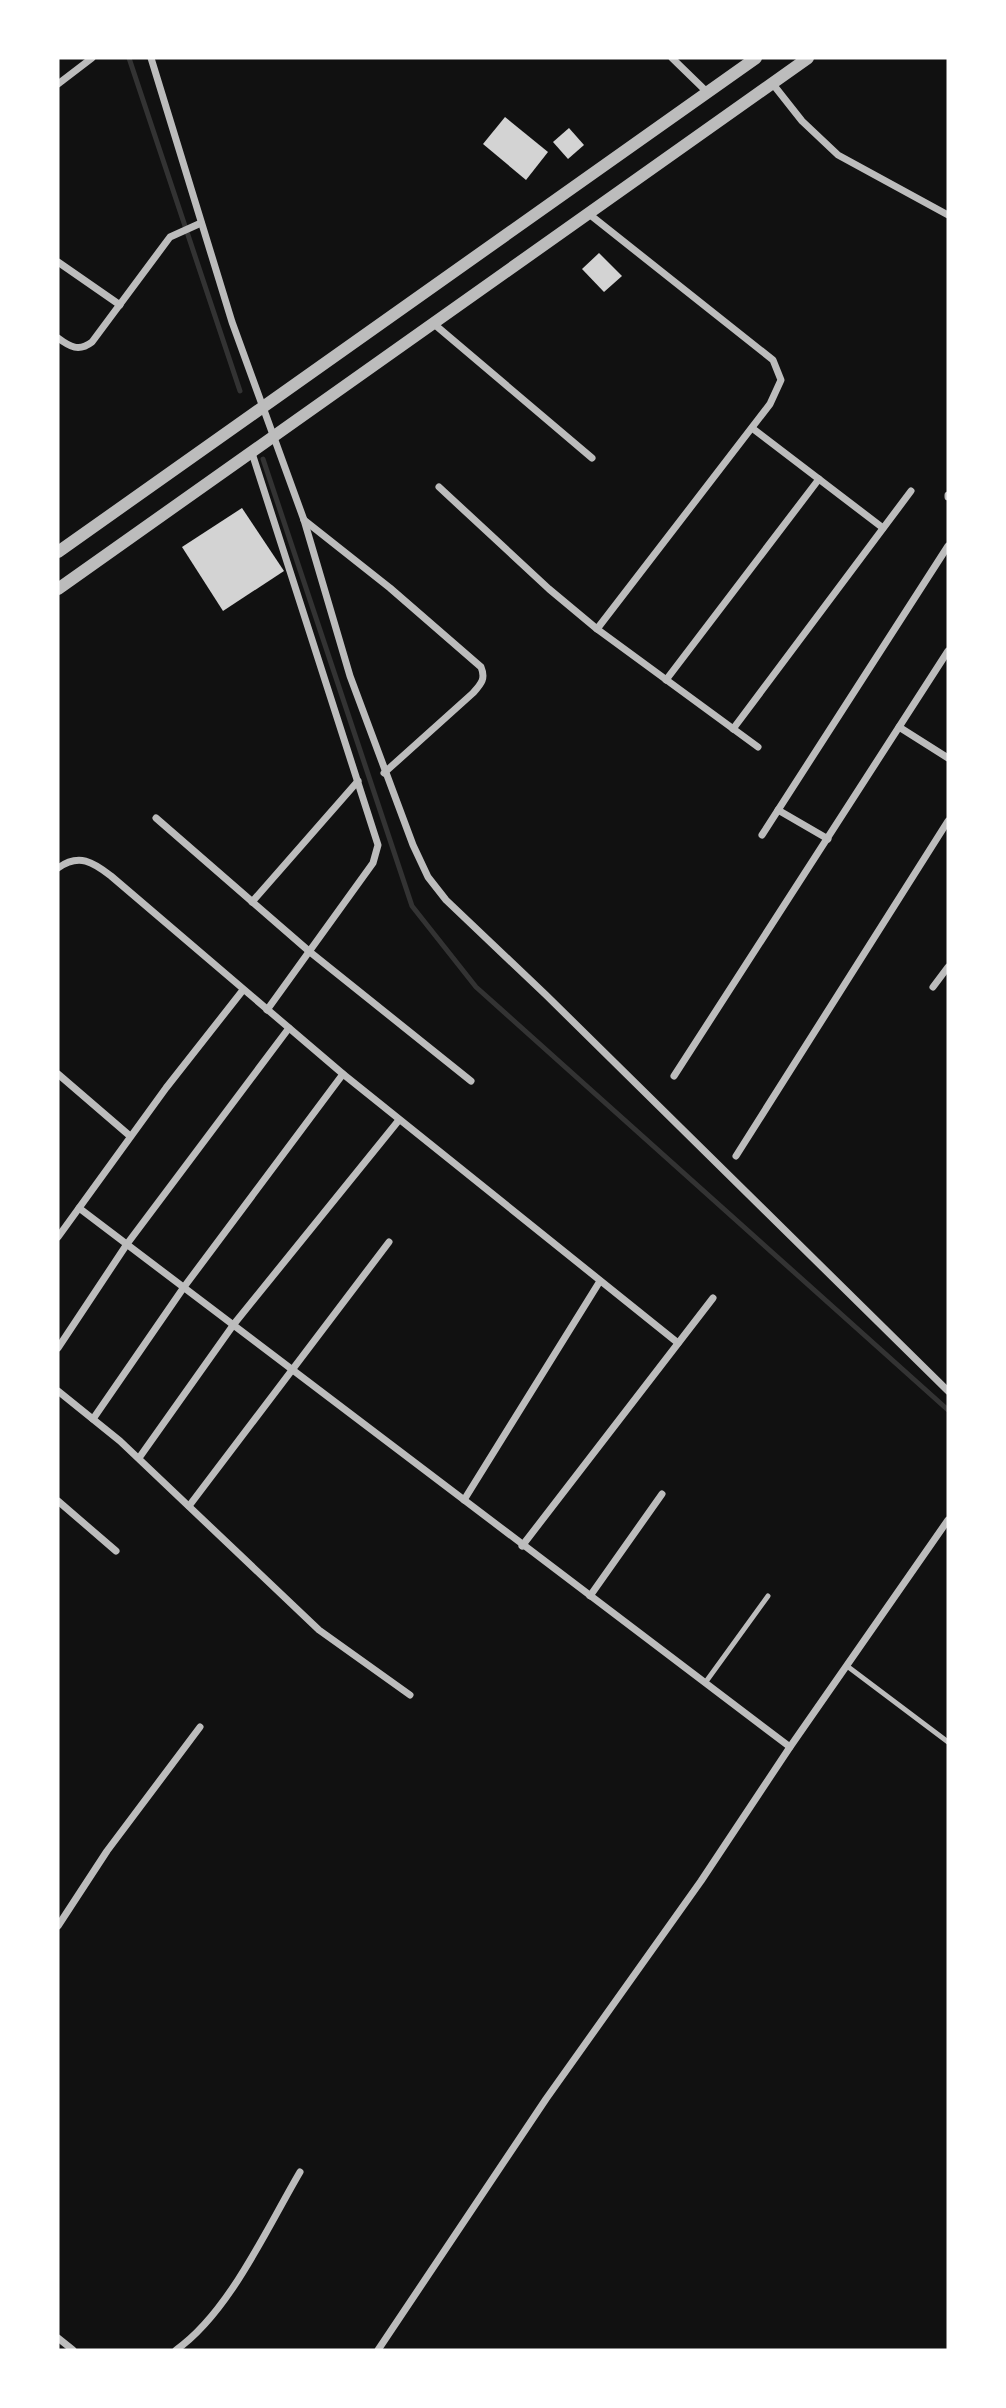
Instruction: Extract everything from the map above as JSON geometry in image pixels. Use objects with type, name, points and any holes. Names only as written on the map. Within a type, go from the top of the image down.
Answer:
[{"type":"street","points":[[58,84],[92,58]]},
{"type":"street","points":[[151,58],[198,224],[303,520],[350,676],[384,773],[428,877],[446,900],[948,1391]]},
{"type":"street","points":[[672,58],[708,93]]},
{"type":"street","points":[[58,552],[264,409],[757,58]]},
{"type":"street","points":[[58,589],[808,58]]},
{"type":"street","points":[[772,83],[802,121],[838,155],[948,215]]},
{"type":"street","points":[[589,214],[773,360],[781,372],[780,388],[752,428],[597,629]]},
{"type":"street","points":[[58,338],[77,348],[84,348],[92,342],[170,237],[198,224]]},
{"type":"street","points":[[58,262],[120,305]]},
{"type":"street","points":[[434,324],[592,458]]},
{"type":"street","points":[[752,428],[883,528]]},
{"type":"street","points":[[252,453],[376,832],[377,855],[267,1010]]},
{"type":"street","points":[[666,680],[819,479]]},
{"type":"street","points":[[439,487],[549,589],[597,629],[758,747]]},
{"type":"street","points":[[733,729],[911,491]]},
{"type":"street","points":[[303,520],[390,588],[481,667],[484,674],[482,682],[473,693],[384,773]]},
{"type":"street","points":[[762,835],[948,546]]},
{"type":"street","points":[[674,1076],[948,651]]},
{"type":"street","points":[[899,727],[948,758]]},
{"type":"street","points":[[252,902],[358,781]]},
{"type":"street","points":[[778,810],[828,839]]},
{"type":"street","points":[[156,818],[310,952],[471,1081]]},
{"type":"street","points":[[736,1156],[948,821]]},
{"type":"street","points":[[58,868],[76,859],[94,863],[343,1074],[678,1343]]},
{"type":"street","points":[[933,987],[948,967]]},
{"type":"street","points":[[58,1237],[130,1136],[243,990]]},
{"type":"street","points":[[58,1348],[127,1244],[289,1028]]},
{"type":"street","points":[[58,1074],[130,1136]]},
{"type":"street","points":[[93,1419],[184,1287],[343,1074]]},
{"type":"street","points":[[139,1458],[234,1324],[399,1120]]},
{"type":"street","points":[[79,1208],[790,1747]]},
{"type":"street","points":[[189,1506],[389,1242]]},
{"type":"street","points":[[464,1500],[600,1280]]},
{"type":"street","points":[[522,1545],[713,1298]]},
{"type":"street","points":[[58,1391],[139,1458],[319,1630],[410,1695]]},
{"type":"street","points":[[590,1596],[662,1494]]},
{"type":"street","points":[[58,1501],[116,1551]]},
{"type":"street","points":[[377,2350],[419,2284],[701,1881],[790,1747],[948,1520]]},
{"type":"street","points":[[58,1926],[107,1851],[200,1727]]},
{"type":"street","points":[[176,2350],[197,2331],[232,2286],[300,2172]]},
{"type":"street","points":[[58,2338],[73,2350]]},
{"type":"lane","points":[[705,1683],[768,1596]]},
{"type":"lane","points":[[847,1666],[948,1742]]},
{"type":"building","points":[[505,117],[548,152],[526,180],[483,144]]},
{"type":"building","points":[[569,128],[584,145],[568,159],[553,142]]},
{"type":"building","points":[[599,253],[622,276],[604,292],[582,269]]},
{"type":"building","points":[[242,508],[284,571],[223,611],[182,547]]},
{"type":"waterway","points":[[129,58],[240,391]]},
{"type":"waterway","points":[[263,459],[412,906],[476,987],[948,1410]]}]
